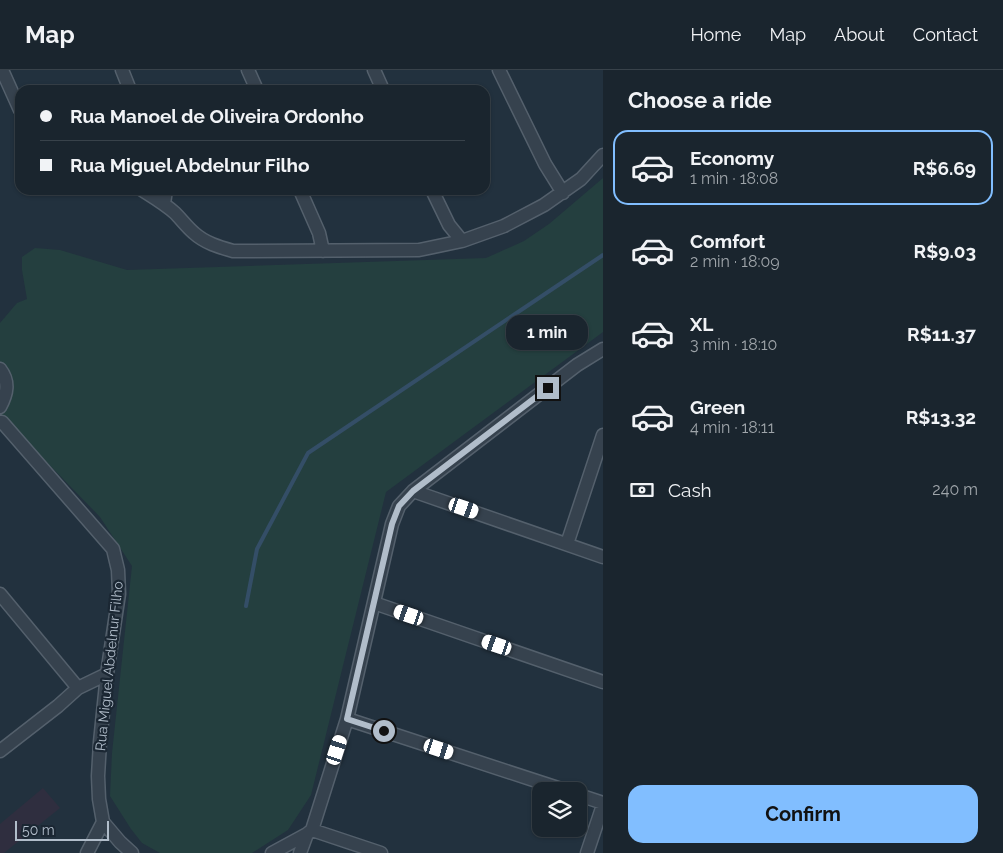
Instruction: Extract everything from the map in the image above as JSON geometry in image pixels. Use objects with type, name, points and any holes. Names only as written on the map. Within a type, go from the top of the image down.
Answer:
[{"type":"street","points":[[2,70],[15,99]]},
{"type":"street","points":[[122,70],[128,85]]},
{"type":"street","points":[[248,70],[255,85]]},
{"type":"street","points":[[374,70],[381,85]]},
{"type":"street","points":[[499,70],[545,164],[563,192]]},
{"type":"street","points":[[150,195],[175,213],[194,233],[204,240],[233,251],[418,250],[462,242],[484,235],[518,220],[563,192],[581,178],[603,155]]},
{"type":"street","points":[[164,204],[165,195]]},
{"type":"street","points":[[302,195],[319,233],[322,251]]},
{"type":"street","points":[[434,195],[449,225],[462,242]]},
{"type":"street","points":[[300,853],[310,832],[347,719],[392,524],[399,506],[413,491],[577,365],[603,349]]},
{"type":"street","points":[[0,369],[4,374],[7,391],[0,407]]},
{"type":"street","name":"Rua Miguel Abdelnur Filho","points":[[0,422],[113,549],[118,570],[119,594],[107,674],[98,776],[98,800],[103,822],[117,847],[132,853]]},
{"type":"street","points":[[567,544],[603,435]]},
{"type":"street","points":[[413,491],[603,557]]},
{"type":"street","points":[[0,594],[78,688]]},
{"type":"street","points":[[374,602],[603,682]]},
{"type":"street","points":[[0,751],[78,688],[107,674]]},
{"type":"street","points":[[347,719],[540,782]]},
{"type":"street","points":[[587,798],[603,804],[587,853]]},
{"type":"street","points":[[87,853],[103,822]]},
{"type":"street","points":[[272,853],[310,832],[381,853]]},
{"type":"shaded area","points":[[43,788],[60,808],[4,853],[0,853],[0,824]]},
{"type":"green space","points":[[603,178],[603,332],[386,492],[311,795],[288,830],[252,853],[160,853],[142,843],[110,796],[112,753],[132,566],[100,517],[0,414],[0,323],[17,303],[27,299],[22,270],[22,257],[35,248],[60,250],[127,270],[486,258],[524,241],[549,224]]},
{"type":"waterway","points":[[246,606],[257,549],[308,453],[603,255]]},
{"type":"route","points":[[384,731],[347,719],[392,524],[399,506],[413,491],[548,388]]}]
